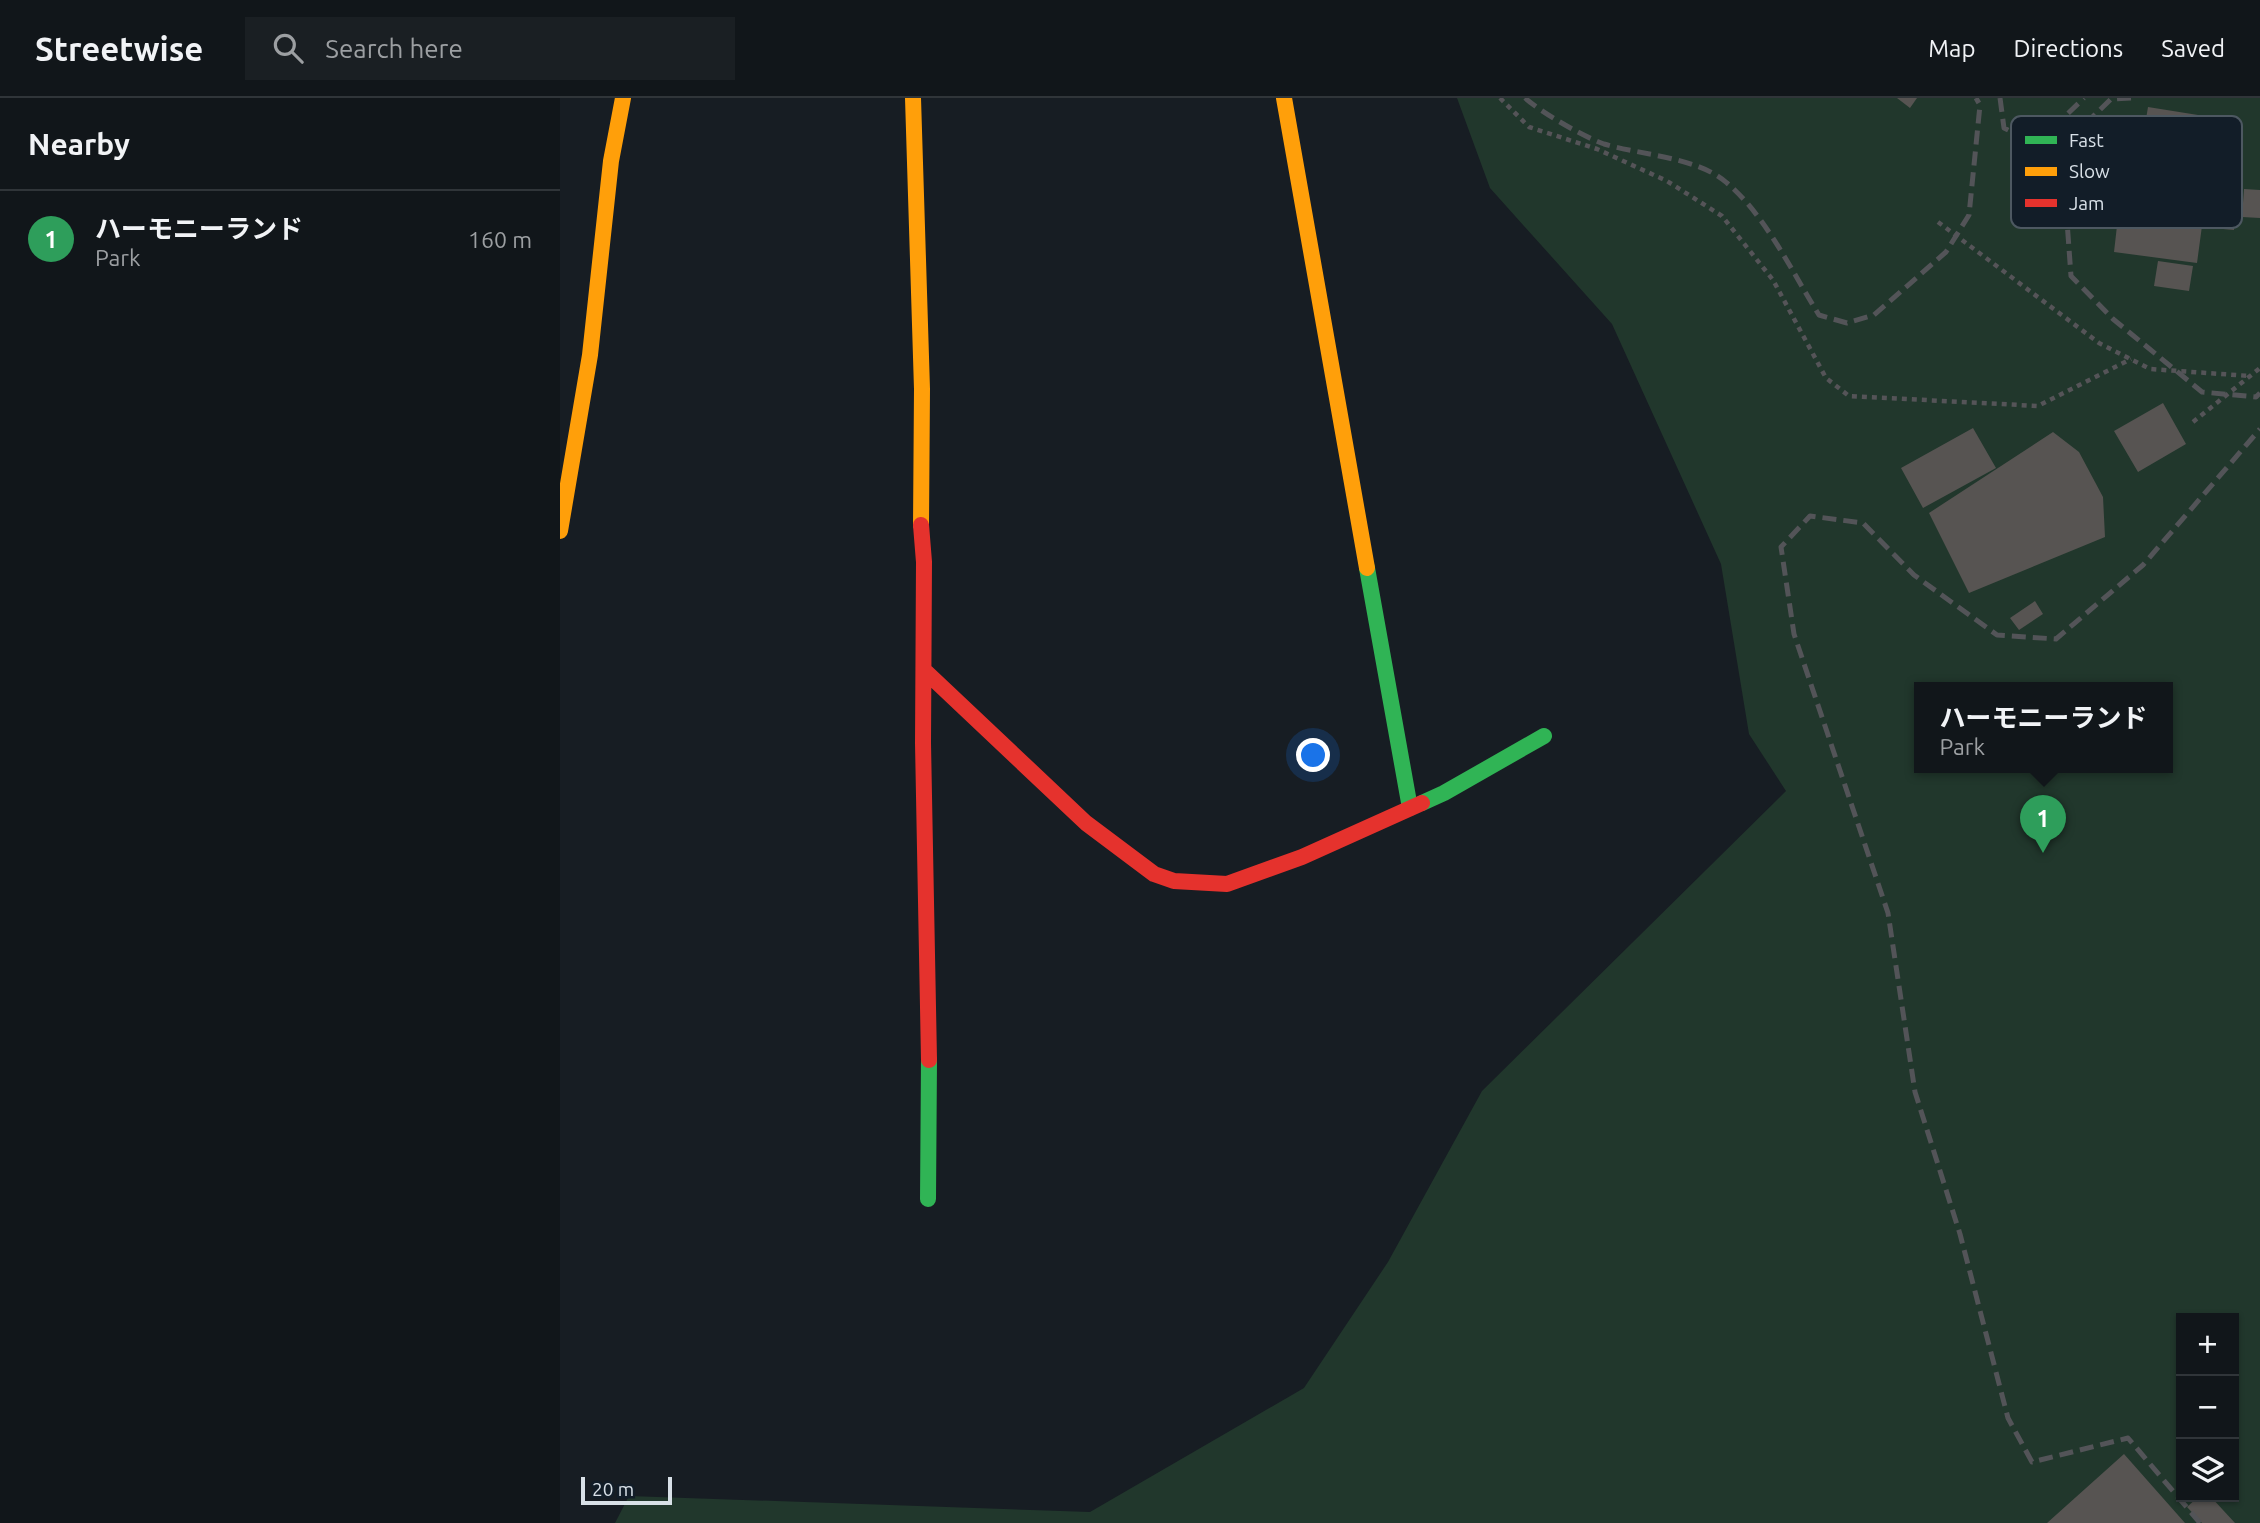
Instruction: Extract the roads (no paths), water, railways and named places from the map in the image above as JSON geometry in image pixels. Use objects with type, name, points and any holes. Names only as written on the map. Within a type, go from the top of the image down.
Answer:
[{"type":"street","points":[[560,531],[590,355],[611,161],[623,98]]},
{"type":"street","points":[[913,98],[922,389],[923,743],[929,1004],[928,1199]]},
{"type":"street","points":[[1283,98],[1409,808]]},
{"type":"street","points":[[924,670],[1086,822],[1154,874],[1174,881],[1227,884],[1302,856],[1444,793],[1544,736]]},
{"type":"railway","points":[[1525,98],[1552,117],[1596,141],[1685,162],[1715,174],[1741,196],[1766,228],[1819,315],[1847,323],[1874,315],[1946,252],[1969,215],[1980,105],[1976,98]]},
{"type":"railway","points":[[2000,98],[2004,128],[2011,132]]},
{"type":"railway","points":[[2065,116],[2084,98]]},
{"type":"railway","points":[[2094,116],[2111,99],[2131,98]]},
{"type":"railway","points":[[2068,228],[2071,276],[2113,319],[2202,392],[2256,397],[2260,393]]},
{"type":"railway","points":[[2200,1523],[2128,1438],[2032,1462],[2008,1418],[1960,1234],[1915,1092],[1888,913],[1794,634],[1781,547],[1810,516],[1863,523],[1914,575],[1997,635],[2056,639],[2143,565],[2260,429]]},
{"type":"place","name":"ハーモニーランド","points":[[2043,853]]}]
